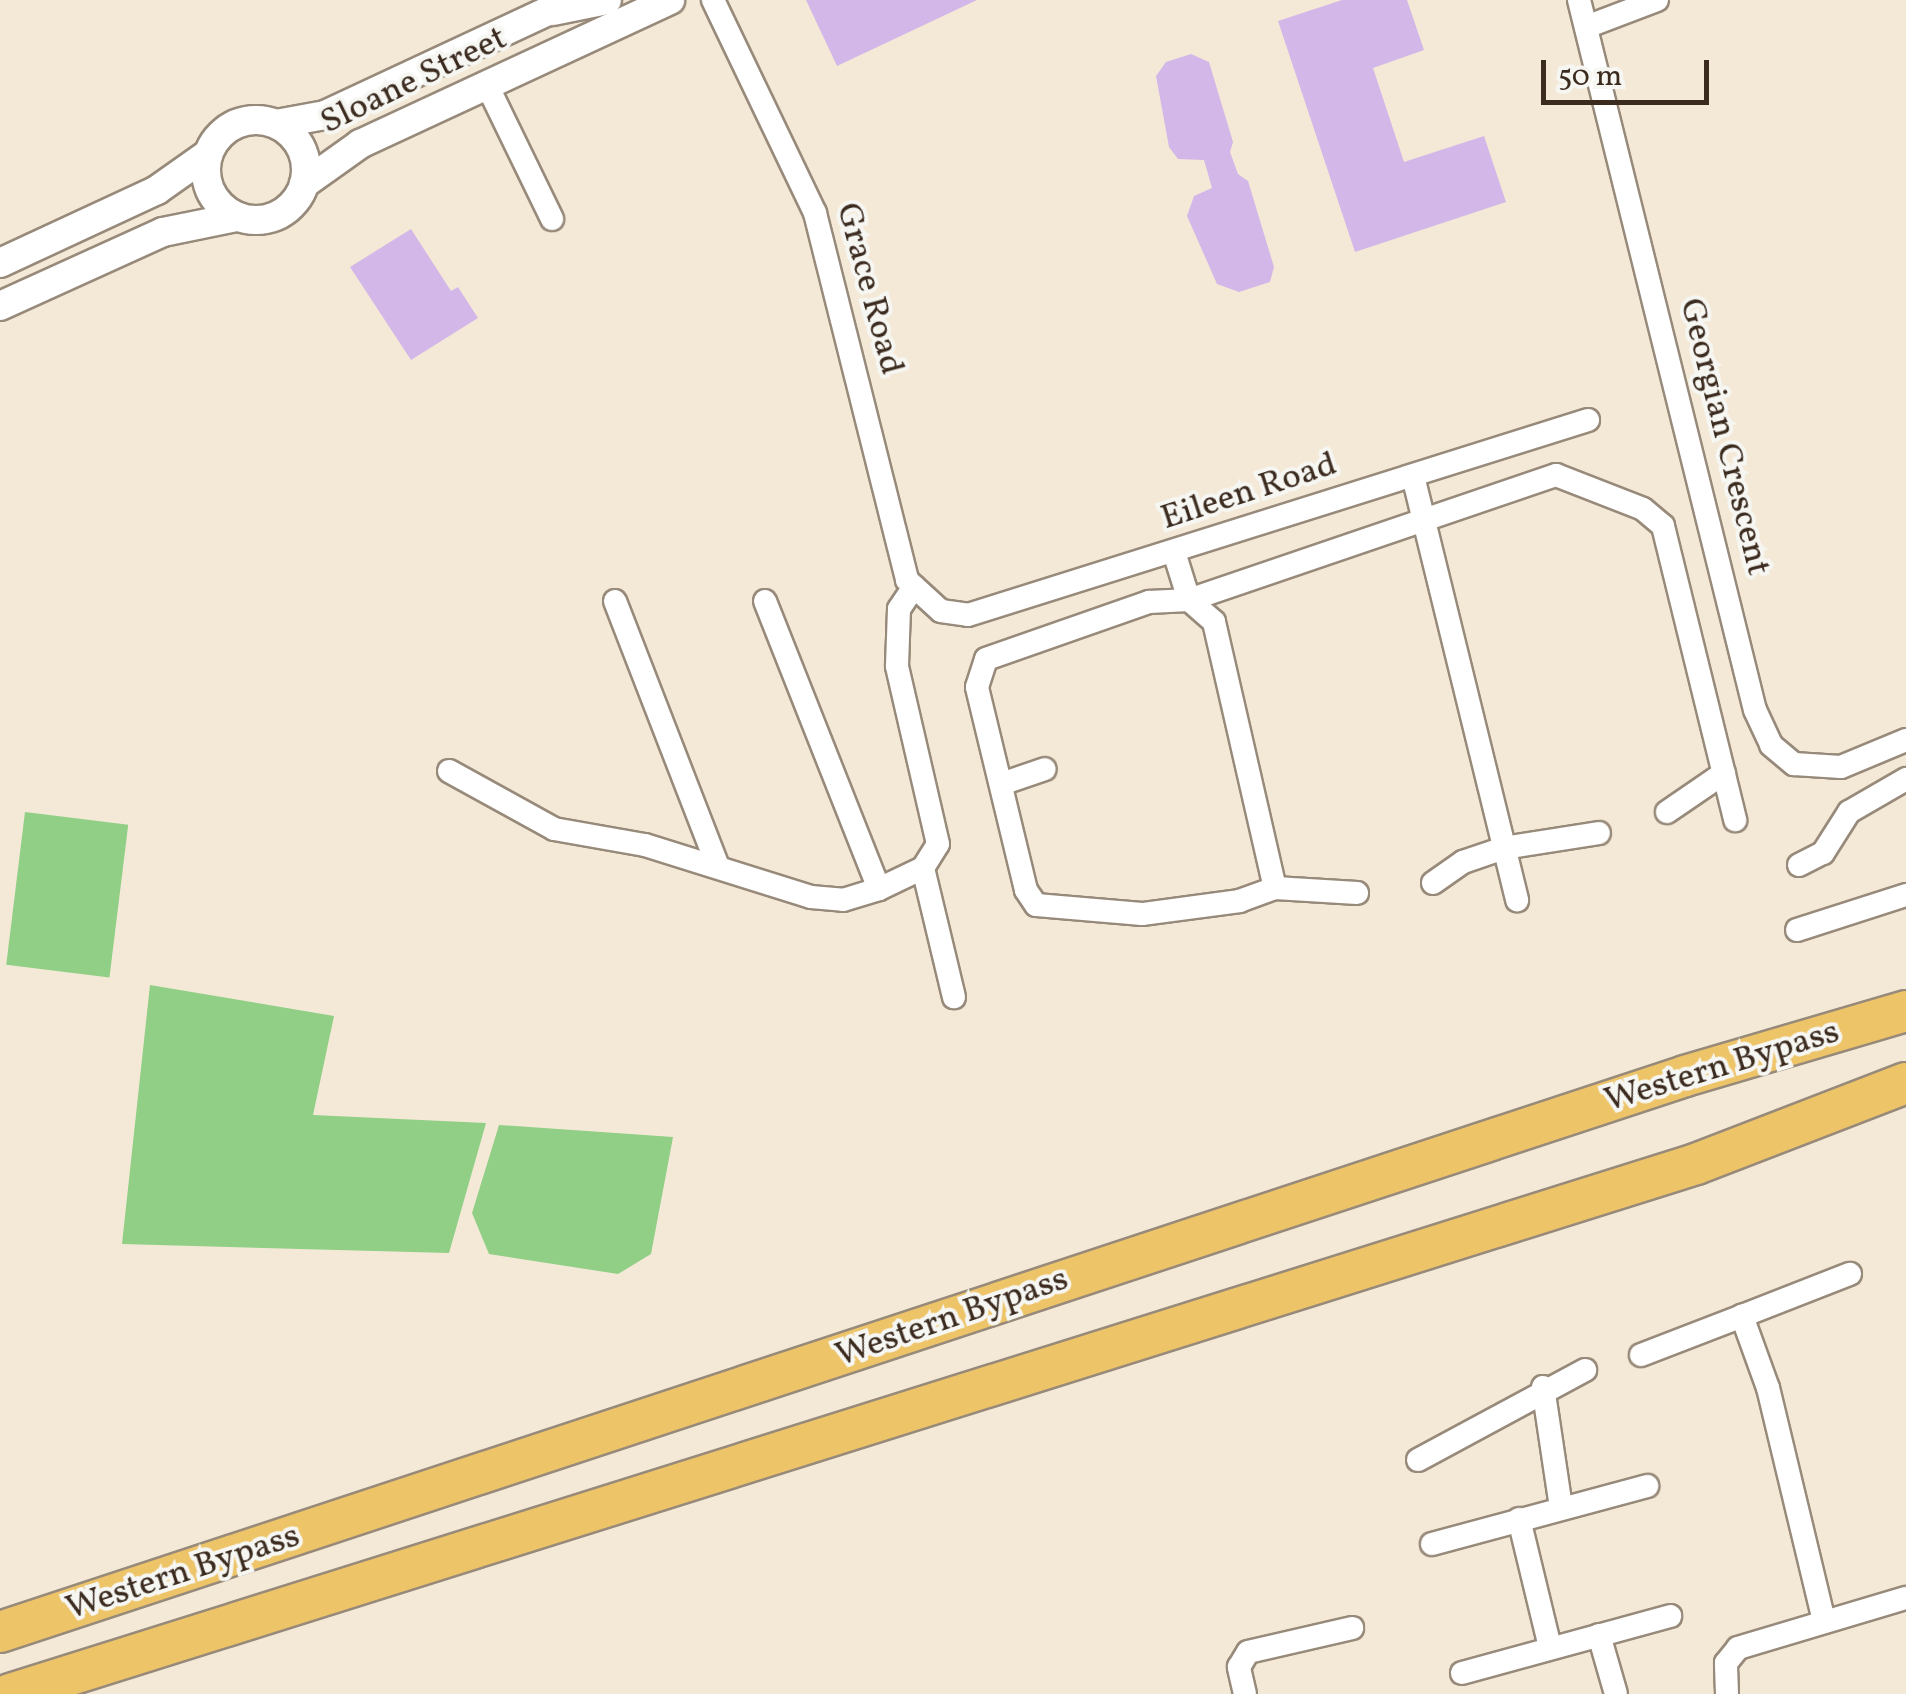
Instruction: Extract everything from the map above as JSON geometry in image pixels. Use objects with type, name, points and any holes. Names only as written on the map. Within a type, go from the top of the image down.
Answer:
[{"type":"highway","points":[[1685,1076],[1906,988]]},
{"type":"highway","name":"Western Bypass","points":[[0,1632],[1685,1076],[1906,1011]]},
{"type":"highway","name":"Western Bypass","points":[[10,1694],[1696,1164],[1906,1083]]},
{"type":"highway","points":[[1696,1164],[1906,1096]]},
{"type":"street","name":"Sloane Street","points":[[276,124],[325,115],[559,6],[607,0]]},
{"type":"street","name":"Sloane Street","points":[[304,184],[346,152],[670,0]]},
{"type":"street","name":"Grace Road","points":[[713,0],[815,213],[914,587],[930,604]]},
{"type":"street","name":"Georgian Crescent","points":[[1579,0],[1755,710],[1771,745],[1794,764],[1852,764],[1906,740]]},
{"type":"street","points":[[1586,27],[1657,0]]},
{"type":"street","points":[[420,70],[472,70],[488,85],[552,219]]},
{"type":"street","points":[[362,97],[395,128]]},
{"type":"street","points":[[0,263],[157,190],[208,154],[235,124],[276,124],[304,156],[304,184],[294,202],[272,218],[237,217],[163,232],[0,306]]},
{"type":"street","points":[[208,154],[207,184],[237,217]]},
{"type":"street","name":"Eileen Road","points":[[930,604],[968,615],[1588,420]]},
{"type":"street","points":[[1357,893],[1275,888],[1240,902],[1142,914],[1036,905],[1026,890],[977,687],[986,659],[1150,602],[1189,600],[1550,475],[1656,517],[1668,537],[1735,820]]},
{"type":"street","points":[[1413,476],[1517,900]]},
{"type":"street","points":[[1174,552],[1189,600],[1214,622],[1275,888]]},
{"type":"street","points":[[450,771],[554,830],[717,864],[768,886],[826,900],[878,889],[922,868],[935,853],[938,836],[897,666],[895,627],[914,587]]},
{"type":"street","points":[[615,601],[717,864]]},
{"type":"street","points":[[766,601],[878,889]]},
{"type":"street","points":[[1001,784],[1044,770]]},
{"type":"street","points":[[1667,812],[1724,773]]},
{"type":"street","points":[[1799,865],[1823,854],[1848,812],[1906,779]]},
{"type":"street","points":[[1433,883],[1463,862],[1504,848],[1600,833]]},
{"type":"street","points":[[922,868],[954,998]]},
{"type":"street","points":[[1796,930],[1906,895]]},
{"type":"street","points":[[1641,1354],[1850,1274]]},
{"type":"street","points":[[1742,1316],[1768,1388],[1824,1621]]},
{"type":"street","points":[[1418,1460],[1543,1387],[1585,1370]]},
{"type":"street","points":[[1543,1387],[1561,1507]]},
{"type":"street","points":[[1432,1544],[1647,1486]]},
{"type":"street","points":[[1519,1519],[1550,1647]]},
{"type":"street","points":[[1727,1694],[1726,1663],[1738,1648],[1906,1598]]},
{"type":"street","points":[[1462,1673],[1670,1616]]},
{"type":"street","points":[[1245,1694],[1239,1667],[1248,1652],[1352,1628]]},
{"type":"street","points":[[1599,1635],[1616,1694]]},
{"type":"green space","points":[[25,812],[128,825],[109,978],[6,965]]},
{"type":"green space","points":[[150,985],[334,1016],[313,1115],[486,1123],[449,1253],[122,1244]]},
{"type":"green space","points":[[499,1125],[673,1137],[651,1254],[618,1274],[489,1254],[472,1213]]},
{"type":"building","points":[[806,0],[977,0],[837,66]]},
{"type":"building","points":[[1342,0],[1407,0],[1424,50],[1373,68],[1404,162],[1484,136],[1506,202],[1355,252],[1278,21]]},
{"type":"building","points":[[1191,54],[1209,62],[1233,142],[1230,152],[1238,174],[1248,181],[1274,267],[1270,282],[1239,292],[1217,284],[1187,216],[1194,196],[1212,188],[1204,160],[1178,159],[1169,147],[1156,76],[1166,62]]},
{"type":"building","points":[[411,229],[451,291],[458,287],[478,318],[411,360],[350,267]]}]
